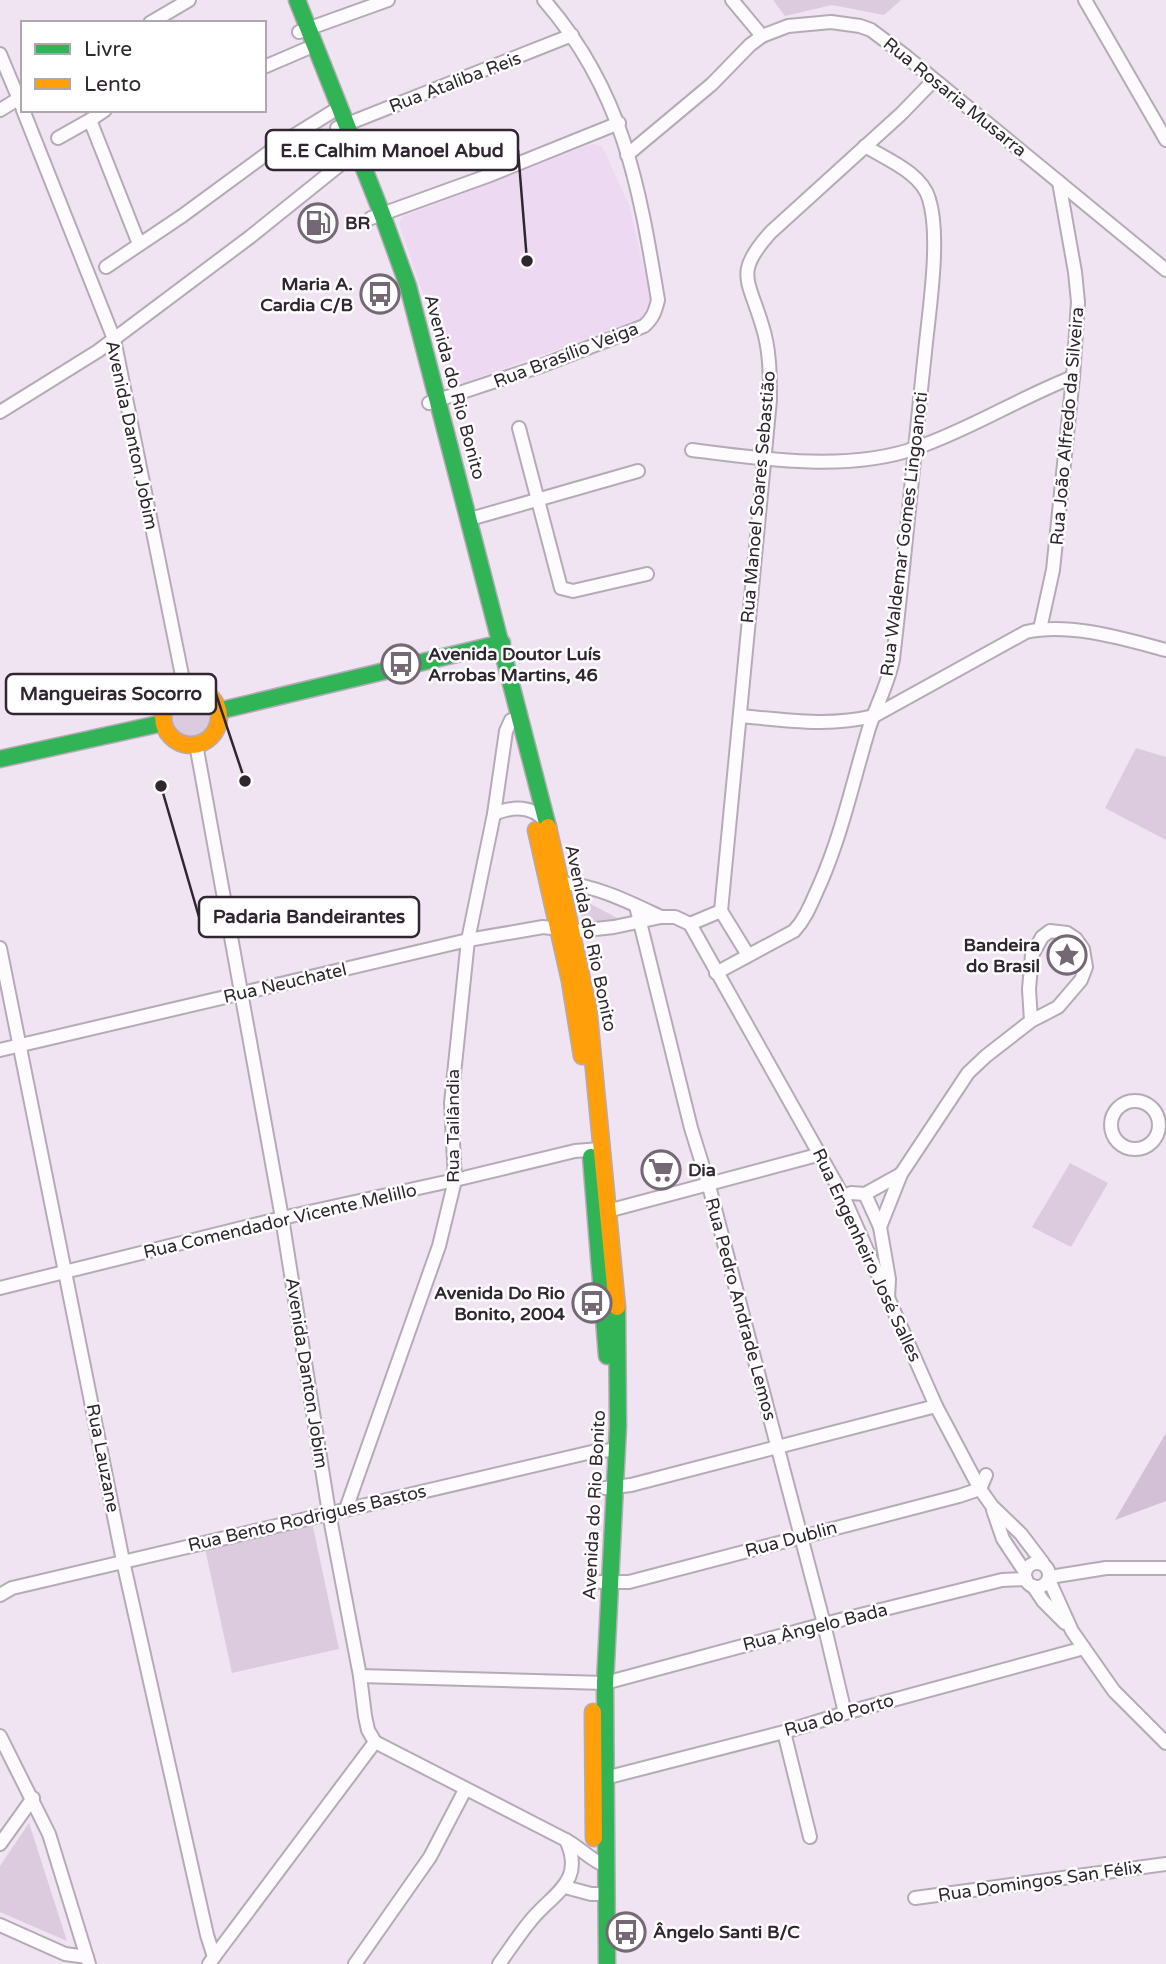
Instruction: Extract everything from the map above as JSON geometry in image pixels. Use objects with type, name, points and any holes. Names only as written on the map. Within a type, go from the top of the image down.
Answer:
[{"type":"main road","name":"Avenida do Rio Bonito","points":[[286,0],[304,31],[377,216],[410,333],[470,519],[532,811],[590,1019],[596,1149],[602,1213],[618,1318],[599,1684],[600,1864],[607,1964]]},
{"type":"main road","name":"Avenida do Rio Bonito","points":[[297,0],[306,49],[335,109]]},
{"type":"main road","name":"Avenida do Rio Bonito","points":[[434,402],[496,644],[562,883],[565,929]]},
{"type":"main road","points":[[218,711],[496,644]]},
{"type":"main road","points":[[185,690],[202,691],[215,703],[218,711],[216,729],[205,741],[196,744],[187,745],[172,738],[163,723],[163,714],[170,698],[185,690]]},
{"type":"main road","points":[[0,759],[163,723]]},
{"type":"main road","name":"Avenida do Rio Bonito","points":[[596,1964],[601,1894]]},
{"type":"street","points":[[153,21],[189,0]]},
{"type":"street","points":[[304,31],[388,0]]},
{"type":"street","name":"Rua Brasílio Veiga","points":[[434,402],[645,326],[652,319],[658,300],[644,218],[618,123],[592,65],[544,0]]},
{"type":"street","points":[[732,0],[762,36]]},
{"type":"street","points":[[1085,0],[1166,140]]},
{"type":"street","name":"Rua Rosaria Musarra","points":[[627,155],[712,84],[762,36],[788,26],[810,23],[831,22],[860,26],[871,30],[934,80],[1166,270]]},
{"type":"street","name":"Rua Ataliba Reis","points":[[342,126],[572,35]]},
{"type":"street","points":[[266,66],[306,49]]},
{"type":"street","name":"Avenida Danton Jobim","points":[[0,54],[21,102]]},
{"type":"street","name":"Rua Manoel Soares Sebastião","points":[[720,911],[770,400],[769,359],[762,324],[747,279],[748,264],[754,251],[771,232],[934,80]]},
{"type":"street","points":[[0,110],[21,104]]},
{"type":"street","points":[[106,267],[280,144],[335,109]]},
{"type":"street","name":"Avenida Danton Jobim","points":[[25,112],[114,339],[185,690]]},
{"type":"street","points":[[58,138],[102,112]]},
{"type":"street","points":[[90,120],[139,244]]},
{"type":"street","points":[[377,216],[490,175],[618,123]]},
{"type":"street","name":"Rua Waldemar Gomes Lingoanoti","points":[[716,973],[794,931],[804,920],[831,859],[868,731],[889,678],[893,659],[916,448],[933,261],[933,221],[929,197],[911,174],[865,146]]},
{"type":"street","points":[[0,412],[114,339],[250,237],[353,154]]},
{"type":"street","name":"Rua João Alfredo da Silveira","points":[[1040,629],[1053,570],[1078,302],[1059,182]]},
{"type":"street","points":[[692,450],[764,458],[862,459],[889,456],[979,422],[1034,392],[1073,377]]},
{"type":"street","points":[[519,428],[561,588],[573,591],[647,574]]},
{"type":"street","points":[[470,519],[638,471]]},
{"type":"street","points":[[740,716],[818,723],[851,722],[874,716],[1020,635],[1040,629],[1075,630],[1166,650]]},
{"type":"street","name":"Rua Tailândia","points":[[346,1509],[439,1246],[455,1181],[451,1102],[468,940],[494,814],[506,731],[511,720]]},
{"type":"street","name":"Avenida Danton Jobim","points":[[196,744],[282,1218],[329,1513],[368,1730],[375,1742]]},
{"type":"street","points":[[494,814],[517,807],[542,816],[547,823]]},
{"type":"street","points":[[562,883],[578,884],[614,895],[661,917],[675,917],[690,924],[720,911],[748,956]]},
{"type":"street","name":"Rua Pedro Andrade Lemos","points":[[636,906],[845,1713]]},
{"type":"street","name":"Rua Neuchatel","points":[[0,1050],[468,940],[543,927],[614,927],[661,917]]},
{"type":"street","name":"Rua Engenheiro José Salles","points":[[690,924],[843,1196],[936,1406],[952,1424],[981,1489],[992,1506],[1020,1534],[1043,1563]]},
{"type":"street","points":[[880,1227],[901,1174],[968,1073],[1031,1021],[1058,1007],[1081,980],[1086,967],[1083,948],[1067,933],[1050,931],[1042,937],[1032,955],[1029,989],[1031,1021]]},
{"type":"street","name":"Rua Lauzane","points":[[0,948],[123,1561],[211,1960]]},
{"type":"street","name":"Rua Comendador Vicente Melillo","points":[[0,1287],[282,1218],[455,1181],[575,1151],[596,1149]]},
{"type":"street","points":[[602,1213],[821,1154]]},
{"type":"street","points":[[850,1214],[865,1194],[901,1174]]},
{"type":"street","points":[[843,1196],[859,1192],[865,1194],[880,1227],[889,1279],[887,1299]]},
{"type":"street","points":[[610,1488],[778,1448],[936,1406]]},
{"type":"street","name":"Rua Bento Rodrigues Bastos","points":[[0,1595],[12,1588],[123,1561],[612,1450]]},
{"type":"street","points":[[981,1489],[986,1475]]},
{"type":"street","name":"Rua Dublin","points":[[605,1582],[629,1582],[981,1489]]},
{"type":"street","name":"Rua Engenheiro José Salles","points":[[992,1506],[1003,1539],[1043,1601],[1070,1628],[1114,1691],[1166,1743]]},
{"type":"street","points":[[1049,1579],[1050,1572],[1043,1563],[1030,1565],[1028,1579],[1042,1586],[1049,1579],[1106,1568],[1166,1568]]},
{"type":"street","name":"Rua Ângelo Bada","points":[[360,1676],[599,1684],[1002,1580],[1028,1579]]},
{"type":"street","name":"Rua Engenheiro José Salles","points":[[1049,1579],[1070,1628]]},
{"type":"street","name":"Rua do Porto","points":[[600,1779],[784,1732],[1084,1648]]},
{"type":"street","points":[[784,1732],[810,1837]]},
{"type":"street","points":[[0,1736],[49,1834],[88,1961]]},
{"type":"street","points":[[211,1960],[375,1742],[566,1840],[600,1864]]},
{"type":"street","points":[[355,1964],[430,1857],[465,1790]]},
{"type":"street","points":[[0,1844],[33,1798]]},
{"type":"street","points":[[499,1964],[530,1921],[565,1887],[573,1865],[572,1852],[566,1840]]},
{"type":"street","name":"Rua Domingos San Félix","points":[[915,1898],[1166,1864]]},
{"type":"street","points":[[565,1887],[601,1894]]},
{"type":"street","points":[[0,1925],[65,1954],[88,1961]]},
{"type":"shaded area","points":[[773,0],[901,0],[884,15],[832,5],[785,16]]},
{"type":"shaded area","points":[[592,144],[602,146],[629,205],[650,296],[650,305],[643,319],[463,383],[455,381],[451,376],[400,221],[404,216]]},
{"type":"shaded area","points":[[190,697],[198,698],[204,703],[209,709],[209,725],[204,731],[198,736],[190,737],[182,736],[176,731],[171,725],[170,717],[171,709],[176,703],[182,698]]},
{"type":"shaded area","points":[[1136,748],[1166,757],[1166,840],[1105,808]]},
{"type":"shaded area","points":[[581,899],[625,922],[587,925],[577,908]]},
{"type":"shaded area","points":[[1070,1163],[1108,1183],[1071,1247],[1032,1227]]},
{"type":"shaded area","points":[[1166,1433],[1166,1501],[1115,1520]]},
{"type":"shaded area","points":[[305,1521],[313,1527],[339,1649],[232,1673],[204,1544]]},
{"type":"shaded area","points":[[29,1823],[67,1941],[0,1912],[0,1866]]},
{"type":"traffic: fast","points":[[297,0],[408,286],[548,827]]},
{"type":"traffic: fast","points":[[218,711],[502,643]]},
{"type":"traffic: fast","points":[[0,759],[163,723]]},
{"type":"traffic: fast","points":[[591,1157],[607,1356]]},
{"type":"traffic: fast","points":[[607,1964],[605,1683],[618,1426],[617,1307]]},
{"type":"traffic: slow","points":[[191,689],[202,691],[211,697],[217,706],[219,717],[217,728],[211,737],[202,743],[191,745],[180,743],[171,737],[165,728],[163,717],[165,706],[171,697],[180,691],[191,689]]},
{"type":"traffic: slow","points":[[548,827],[588,1007],[617,1307]]},
{"type":"traffic: slow","points":[[536,830],[570,981],[582,1056]]},
{"type":"traffic: slow","points":[[593,1712],[594,1838]]},
{"type":"place","name":"BR","points":[[318,223]]},
{"type":"place","name":"E.E Calhim Manoel Abud","points":[[527,261]]},
{"type":"place","name":"Maria A. Cardia C/B","points":[[380,294]]},
{"type":"place","name":"Avenida Doutor Luís Arrobas Martins, 46","points":[[401,664]]},
{"type":"place","name":"Mangueiras Socorro","points":[[245,781]]},
{"type":"place","name":"Padaria Bandeirantes","points":[[161,786]]},
{"type":"place","name":"Bandeira do Brasil","points":[[1067,955]]},
{"type":"place","name":"Dia","points":[[661,1170]]},
{"type":"place","name":"Avenida Do Rio Bonito, 2004","points":[[592,1303]]},
{"type":"place","name":"Ângelo Santi B/C","points":[[626,1932]]}]
